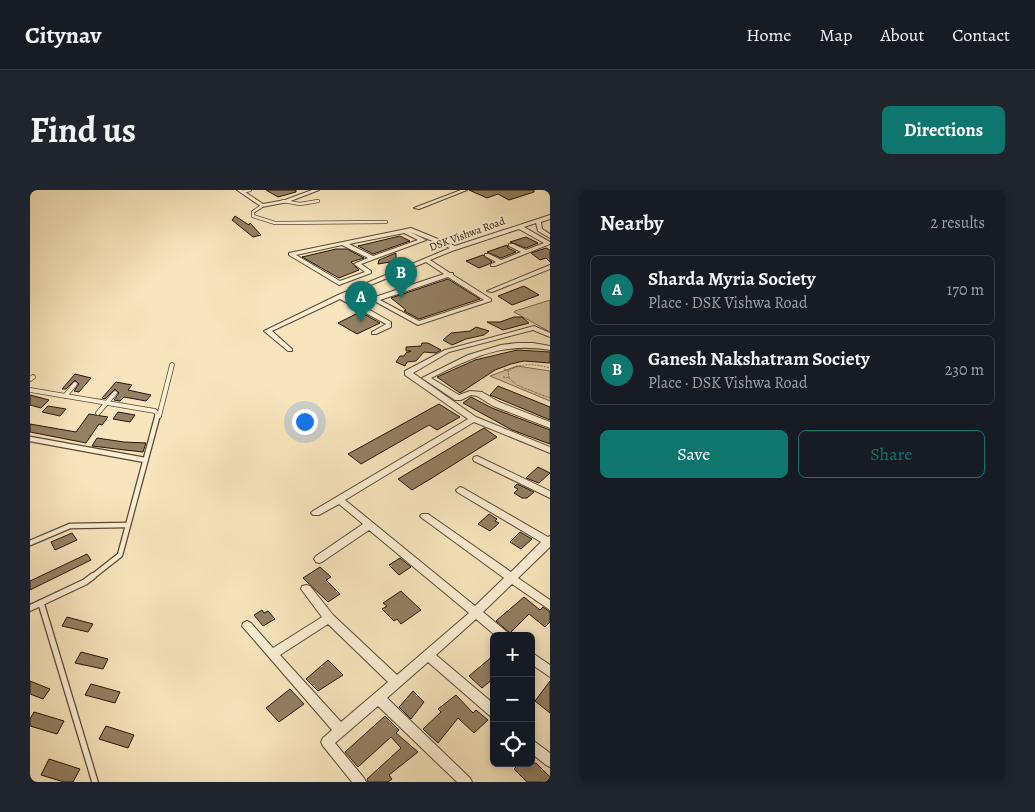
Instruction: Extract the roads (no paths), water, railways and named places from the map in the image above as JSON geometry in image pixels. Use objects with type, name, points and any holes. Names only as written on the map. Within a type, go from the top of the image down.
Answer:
[{"type":"street","points":[[241,191],[262,206],[317,190]]},
{"type":"street","points":[[417,208],[465,190]]},
{"type":"street","name":"DSK Vishwa Road","points":[[290,350],[267,331],[340,296],[454,248],[519,227],[539,224],[550,217]]},
{"type":"street","points":[[539,224],[550,232]]},
{"type":"street","points":[[539,224],[540,230],[550,236]]},
{"type":"street","points":[[519,227],[549,244]]},
{"type":"street","points":[[406,232],[423,240],[357,264],[369,272],[339,282],[291,254],[411,230],[454,248]]},
{"type":"street","points":[[344,244],[372,258]]},
{"type":"street","points":[[493,265],[549,244]]},
{"type":"street","points":[[511,245],[526,252]]},
{"type":"street","points":[[487,255],[500,262]]},
{"type":"street","points":[[356,289],[418,323],[489,300],[451,274],[426,260]]},
{"type":"street","points":[[490,290],[550,267]]},
{"type":"street","points":[[376,299],[451,274]]},
{"type":"street","points":[[340,296],[389,323],[389,326],[374,333]]},
{"type":"street","points":[[550,335],[534,328],[447,350],[408,373],[473,419],[550,450]]},
{"type":"street","points":[[550,348],[519,345],[491,348],[426,378],[458,398],[470,393],[479,394],[496,404],[550,425]]},
{"type":"street","points":[[316,513],[473,419]]},
{"type":"street","points":[[477,459],[550,495]]},
{"type":"street","points":[[360,782],[327,742],[475,613],[549,542],[460,490]]},
{"type":"street","points":[[340,500],[499,632]]},
{"type":"street","points":[[425,516],[550,606]]},
{"type":"street","points":[[319,559],[369,524]]},
{"type":"street","points":[[306,589],[329,618],[396,682]]},
{"type":"street","points":[[273,654],[329,618]]},
{"type":"street","points":[[247,626],[340,730]]},
{"type":"street","points":[[428,655],[490,709]]},
{"type":"street","points":[[535,660],[550,672]]},
{"type":"street","points":[[378,698],[466,782]]},
{"type":"street","points":[[535,748],[550,761]]},
{"type":"lane","points":[[241,191],[250,190]]},
{"type":"lane","points":[[283,201],[300,204],[318,201]]},
{"type":"lane","points":[[262,206],[253,212],[253,216],[274,223],[386,222]]},
{"type":"lane","points":[[30,608],[85,582],[120,555],[126,525],[159,416],[172,365]]},
{"type":"lane","points":[[65,396],[75,384]]},
{"type":"lane","points":[[30,390],[155,411],[159,416]]},
{"type":"lane","points":[[98,413],[115,393]]},
{"type":"lane","points":[[30,439],[145,460]]},
{"type":"lane","points":[[30,542],[70,526],[126,525]]},
{"type":"lane","points":[[42,602],[95,782]]},
{"type":"place","name":"Ganesh Nakshatram Society","points":[[401,298]]},
{"type":"place","name":"Sharda Myria Society","points":[[361,322]]}]
